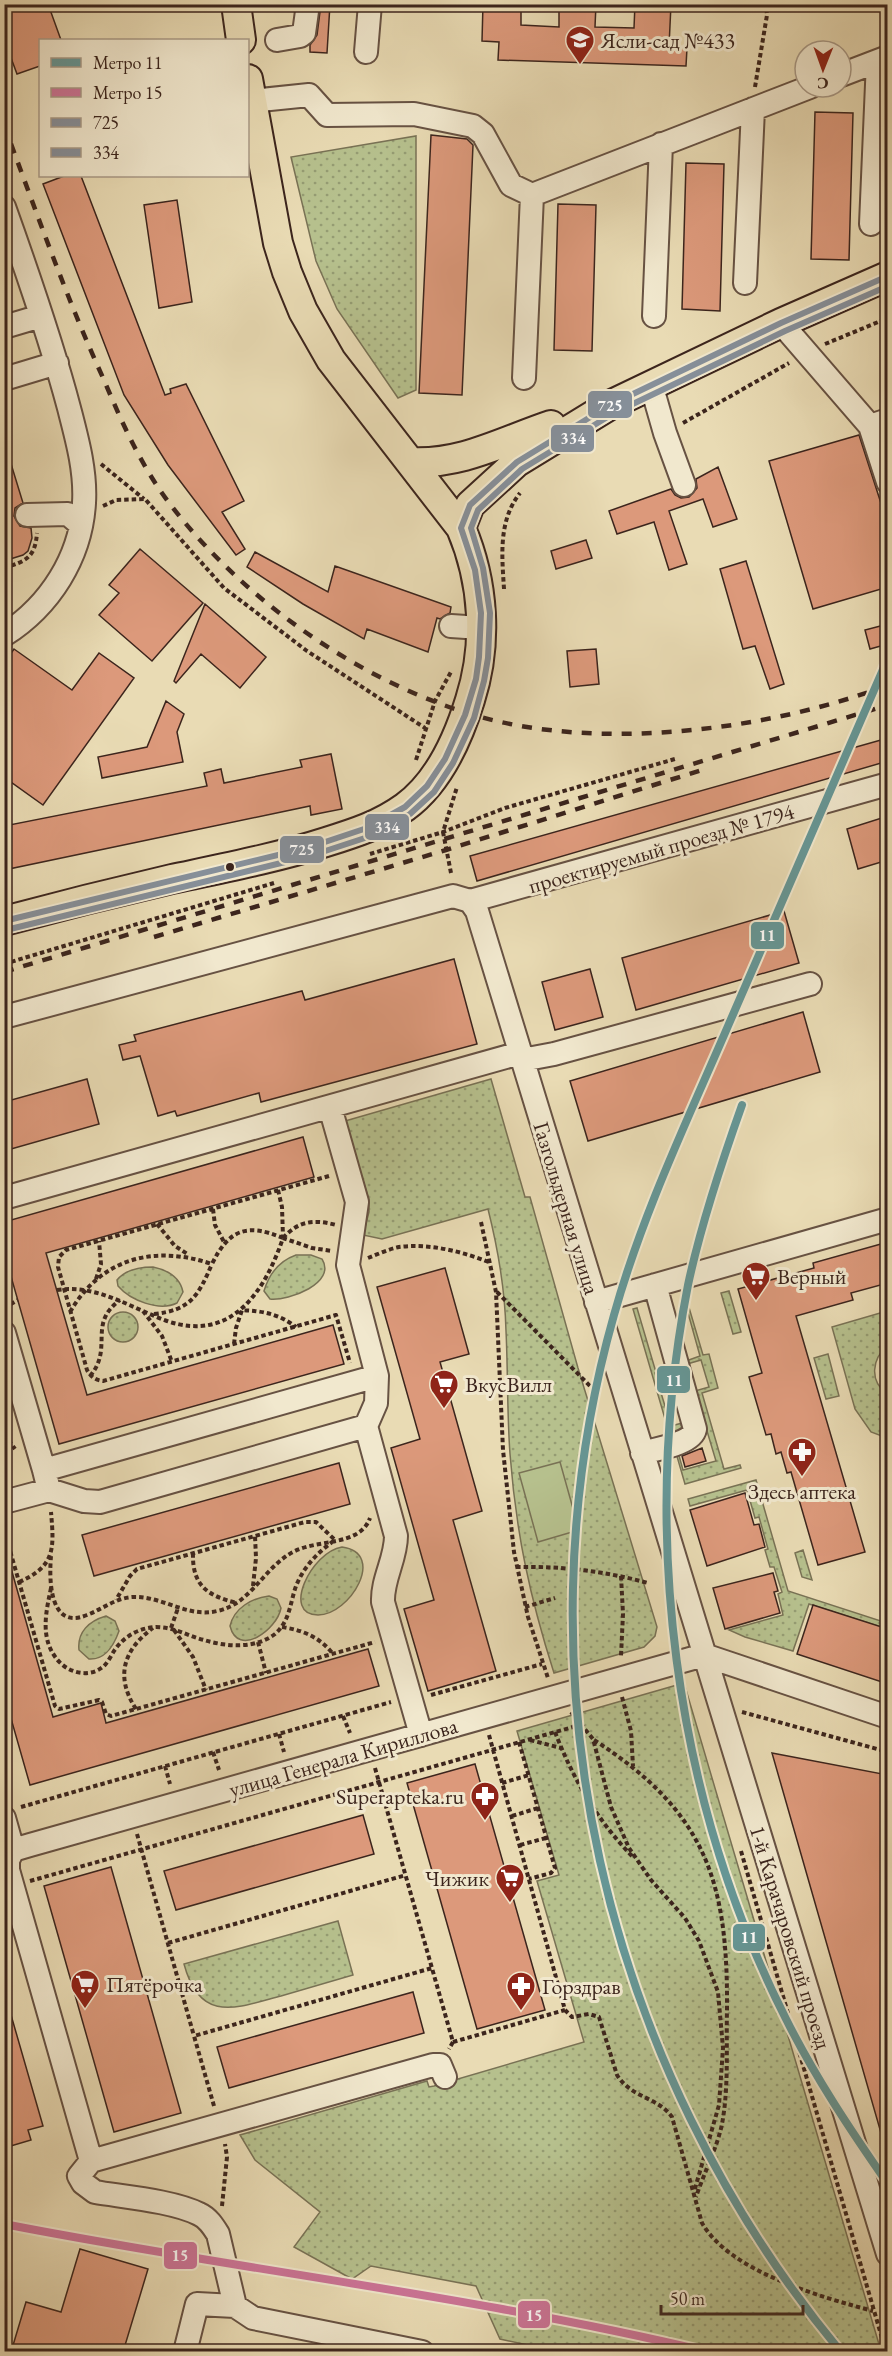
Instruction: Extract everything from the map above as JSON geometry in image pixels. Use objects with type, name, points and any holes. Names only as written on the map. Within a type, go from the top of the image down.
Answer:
[{"type":"main road","points":[[236,4],[241,39]]},
{"type":"main road","points":[[4,921],[87,899],[298,850],[368,829],[407,806],[432,780],[447,755],[466,712],[478,673],[481,628],[474,566],[460,528],[331,360],[297,299],[275,230],[249,90]]},
{"type":"main road","points":[[460,528],[470,505],[517,462],[610,405],[781,323],[888,276]]},
{"type":"main road","points":[[410,462],[438,462],[479,453],[610,405]]},
{"type":"street","points":[[277,40],[300,36],[304,33],[308,4]]},
{"type":"street","points":[[366,52],[370,4]]},
{"type":"street","points":[[853,70],[883,59],[871,224]]},
{"type":"street","points":[[249,90],[309,95],[327,115],[414,114],[473,126],[483,134],[511,185],[532,195],[662,144],[753,102],[793,91]]},
{"type":"street","points":[[745,283],[753,102]]},
{"type":"street","points":[[654,316],[662,144]]},
{"type":"street","points":[[524,378],[532,195]]},
{"type":"street","points":[[4,207],[57,363],[80,450],[84,476],[82,522],[75,549],[61,578],[40,606],[4,635]]},
{"type":"street","points":[[4,327],[41,316]]},
{"type":"street","points":[[781,323],[807,353],[879,423],[888,482]]},
{"type":"street","points":[[4,379],[57,363]]},
{"type":"street","points":[[651,384],[665,433],[684,485]]},
{"type":"street","points":[[31,519],[68,514],[82,522]]},
{"type":"street","points":[[451,626],[481,628]]},
{"type":"street","name":"проектируемый проезд № 1794","points":[[470,901],[888,784]]},
{"type":"street","points":[[4,1017],[453,896],[470,901]]},
{"type":"street","name":"Газгольдерная улица","points":[[470,901],[477,911],[704,1655]]},
{"type":"street","points":[[4,1198],[330,1107],[521,1057],[554,1054],[810,984]]},
{"type":"street","points":[[330,1107],[357,1206],[350,1249],[377,1376],[376,1402],[366,1426],[395,1529],[395,1550],[384,1584],[383,1597],[421,1735]]},
{"type":"street","points":[[596,1302],[888,1219]]},
{"type":"street","points":[[642,1453],[687,1439],[694,1434],[695,1429],[655,1285]]},
{"type":"street","points":[[4,1333],[46,1480],[84,1501],[100,1502],[366,1426]]},
{"type":"street","points":[[4,1503],[46,1480],[377,1376]]},
{"type":"street","points":[[704,1655],[888,1717]]},
{"type":"street","name":"улица Генерала Кириллова","points":[[9,1853],[704,1655]]},
{"type":"street","name":"1-й Карачаровский проезд","points":[[704,1655],[879,2192],[888,2254]]},
{"type":"street","points":[[12,1813],[7,1864],[91,2161]]},
{"type":"street","points":[[235,2306],[219,2234],[202,2215],[184,2208],[95,2192],[88,2188],[79,2176],[91,2161],[433,2065],[440,2065],[445,2077]]},
{"type":"street","points":[[185,2352],[197,2304],[235,2306],[253,2318],[422,2352]]},
{"type":"path","points":[[753,102],[767,15],[766,4]]},
{"type":"path","points":[[665,433],[807,353],[888,318]]},
{"type":"path","points":[[80,450],[93,457],[145,499],[224,588],[307,651],[425,728]]},
{"type":"path","points":[[504,595],[503,522],[515,500],[525,488]]},
{"type":"path","points":[[82,522],[96,508],[116,500],[145,499]]},
{"type":"path","points":[[4,568],[26,561],[33,552],[37,540],[31,519]]},
{"type":"path","points":[[415,766],[435,701],[455,663]]},
{"type":"path","points":[[368,855],[443,832],[505,808],[675,759]]},
{"type":"path","points":[[451,873],[443,832],[458,784]]},
{"type":"path","points":[[4,963],[278,882]]},
{"type":"path","points":[[90,1376],[58,1267],[62,1254],[66,1250],[348,1171]]},
{"type":"path","points":[[57,1290],[86,1290],[120,1300],[180,1324],[202,1325],[225,1320],[253,1300],[270,1272],[283,1238],[282,1207],[278,1190]]},
{"type":"path","points":[[213,1209],[216,1225],[224,1242]]},
{"type":"path","points":[[481,1221],[496,1292],[503,1449],[516,1567],[525,1607],[543,1664],[559,1696],[580,1725],[593,1739],[633,1767],[668,1800],[691,1831],[709,1868],[722,1915],[727,1974],[724,2103],[722,2124],[695,2199]]},
{"type":"path","points":[[283,1238],[294,1227],[307,1222],[325,1222],[350,1249]]},
{"type":"path","points":[[157,1224],[175,1246],[192,1257]]},
{"type":"path","points":[[153,1314],[171,1312],[187,1305],[201,1289],[224,1242],[245,1231],[262,1232],[312,1248],[413,1246],[459,1252],[491,1263]]},
{"type":"path","points":[[96,1280],[101,1264],[99,1241]]},
{"type":"path","points":[[70,1312],[96,1280],[122,1264],[146,1256],[175,1255],[192,1257],[212,1264]]},
{"type":"path","points":[[496,1292],[592,1388]]},
{"type":"path","points":[[4,1308],[18,1300]]},
{"type":"path","points":[[90,1376],[102,1356],[102,1322],[108,1311],[120,1300]]},
{"type":"path","points":[[140,1309],[162,1336],[172,1362]]},
{"type":"path","points":[[242,1310],[265,1311],[288,1320],[296,1327]]},
{"type":"path","points":[[234,1344],[242,1310]]},
{"type":"path","points":[[90,1376],[104,1381],[336,1315],[350,1362]]},
{"type":"path","points":[[4,1434],[21,1455]]},
{"type":"path","points":[[53,1538],[52,1597],[58,1608],[70,1617],[85,1616],[117,1600],[146,1598],[178,1608],[206,1613],[219,1611],[238,1603],[281,1559],[307,1546],[358,1535],[367,1526],[371,1513]]},
{"type":"path","points":[[117,1600],[130,1576],[137,1569],[309,1521],[316,1522],[335,1540]]},
{"type":"path","points":[[4,1530],[56,1707],[63,1709],[97,1700],[102,1701],[106,1714],[110,1716],[393,1637]]},
{"type":"path","points":[[252,1589],[255,1536]]},
{"type":"path","points":[[51,1588],[46,1616],[46,1636],[53,1655],[60,1664],[73,1672],[87,1673],[104,1666],[129,1636],[137,1631],[153,1627],[172,1629],[204,1641],[228,1645],[258,1642],[275,1634],[282,1627],[289,1613],[302,1574],[318,1553],[335,1540]]},
{"type":"path","points":[[193,1553],[194,1570],[202,1587],[214,1597],[238,1603]]},
{"type":"path","points":[[19,1582],[40,1570],[51,1556]]},
{"type":"path","points":[[516,1567],[575,1568],[648,1583]]},
{"type":"path","points":[[621,1576],[623,1614],[621,1656]]},
{"type":"path","points":[[525,1607],[555,1598]]},
{"type":"path","points":[[172,1629],[178,1608]]},
{"type":"path","points":[[136,1709],[126,1692],[124,1667],[136,1642],[153,1627]]},
{"type":"path","points":[[282,1627],[309,1634],[326,1644],[333,1654]]},
{"type":"path","points":[[172,1629],[194,1658],[206,1690]]},
{"type":"path","points":[[258,1642],[266,1673]]},
{"type":"path","points":[[12,1813],[165,1766],[419,1694],[430,1695],[543,1664]]},
{"type":"path","points":[[622,1694],[631,1731],[633,1767]]},
{"type":"path","points":[[720,1707],[765,1717],[888,1752]]},
{"type":"path","points":[[13,1886],[580,1725]]},
{"type":"path","points":[[488,1732],[565,2010],[572,2017],[589,2014],[599,2017],[617,2075],[622,2083],[631,2091],[670,2114],[702,2223],[709,2234],[742,2260],[796,2287],[831,2300],[873,2311]]},
{"type":"path","points":[[555,1732],[567,1763],[595,1811],[615,1839],[639,1863],[685,1918],[699,1941],[718,1992],[723,2048],[719,2105],[694,2192]]},
{"type":"path","points":[[279,1734],[284,1752]]},
{"type":"path","points":[[528,1739],[561,1748]]},
{"type":"path","points":[[593,1739],[611,1807],[621,1833],[639,1863]]},
{"type":"path","points":[[519,1742],[554,1870],[529,1879]]},
{"type":"path","points":[[370,1749],[453,2042],[565,2010]]},
{"type":"path","points":[[213,1752],[219,1770]]},
{"type":"path","points":[[165,1766],[170,1784]]},
{"type":"path","points":[[502,1783],[529,1775]]},
{"type":"path","points":[[512,1816],[538,1808]]},
{"type":"path","points":[[136,1832],[211,2093]]},
{"type":"path","points":[[520,1845],[546,1838]]},
{"type":"path","points":[[741,1851],[886,2352]]},
{"type":"path","points":[[168,1943],[406,1875]]},
{"type":"path","points":[[194,2036],[432,1968]]},
{"type":"path","points":[[219,2234],[227,2157],[220,2125]]},
{"type":"green space","points":[[416,136],[416,390],[398,398],[337,309],[316,261],[291,157]]},
{"type":"green space","points":[[491,1079],[525,1197],[530,1197],[578,1368],[657,1627],[655,1636],[644,1647],[554,1673],[531,1592],[516,1511],[509,1439],[503,1284],[488,1209],[382,1239],[363,1235],[369,1212],[369,1200],[345,1121]]},
{"type":"green space","points":[[296,1255],[311,1255],[322,1259],[325,1268],[323,1276],[309,1289],[299,1294],[270,1299],[264,1291],[269,1279],[280,1265]]},
{"type":"green space","points":[[153,1267],[168,1272],[179,1282],[183,1292],[177,1303],[162,1306],[145,1303],[130,1296],[118,1286],[117,1280],[125,1273],[138,1268]]},
{"type":"green space","points":[[729,1291],[741,1332],[733,1334],[721,1293]]},
{"type":"green space","points":[[685,1294],[703,1355],[709,1354],[718,1388],[702,1393],[724,1469],[740,1465],[741,1468],[685,1484],[676,1453],[678,1452],[683,1470],[716,1461],[695,1391],[709,1387],[701,1360],[687,1364],[686,1361],[700,1356],[683,1295]]},
{"type":"green space","points":[[637,1308],[655,1369],[669,1365],[670,1368],[655,1373],[671,1426],[686,1422],[682,1430],[670,1436],[633,1309]]},
{"type":"green space","points":[[887,1311],[887,1346],[878,1357],[875,1377],[881,1389],[887,1394],[887,1438],[871,1432],[855,1409],[832,1327]]},
{"type":"green space","points":[[123,1312],[129,1313],[137,1321],[137,1333],[129,1341],[123,1342],[117,1341],[109,1333],[108,1327],[109,1321],[117,1313]]},
{"type":"green space","points":[[828,1354],[839,1396],[826,1399],[814,1358]]},
{"type":"green space","points":[[560,1462],[579,1530],[538,1542],[519,1473]]},
{"type":"green space","points":[[756,1480],[788,1591],[887,1623],[887,1629],[809,1604],[793,1651],[729,1630],[783,1615],[778,1594],[782,1592],[774,1567],[770,1567],[765,1550],[768,1549],[759,1517],[755,1518],[747,1490],[690,1506],[688,1499]]},
{"type":"green space","points":[[342,1547],[355,1552],[362,1560],[363,1571],[359,1583],[342,1605],[330,1612],[318,1615],[307,1612],[302,1605],[301,1595],[304,1583],[320,1560],[331,1551]]},
{"type":"green space","points":[[803,1550],[812,1580],[802,1577],[795,1553]]},
{"type":"green space","points":[[269,1596],[277,1599],[281,1608],[272,1625],[265,1632],[249,1640],[241,1640],[234,1635],[230,1626],[235,1614],[250,1602]]},
{"type":"green space","points":[[106,1616],[115,1621],[119,1631],[112,1646],[105,1654],[89,1659],[79,1650],[80,1638],[89,1624]]},
{"type":"green space","points":[[684,1683],[881,2351],[560,2352],[500,2339],[476,2286],[371,2266],[352,2279],[294,2247],[320,2212],[255,2160],[240,2135],[427,2081],[429,2087],[434,2086],[584,2042],[537,1881],[559,1875],[517,1731]]},
{"type":"green space","points":[[338,1921],[353,1975],[281,1996],[235,2007],[210,2004],[200,1996],[191,1983],[184,1964]]},
{"type":"building","points":[[4,4],[48,4],[61,39],[39,39],[39,66],[17,74],[4,39]]},
{"type":"building","points":[[321,4],[330,4],[327,53],[310,52],[310,45],[317,35]]},
{"type":"building","points":[[483,4],[521,4],[521,25],[559,27],[559,4],[596,4],[595,27],[634,28],[635,4],[671,4],[669,47],[687,48],[686,66],[498,60],[499,42],[482,41]]},
{"type":"building","points":[[815,112],[853,113],[849,260],[811,259]]},
{"type":"building","points":[[431,135],[467,139],[473,145],[462,395],[419,393]]},
{"type":"building","points":[[686,163],[724,164],[720,311],[682,309]]},
{"type":"building","points":[[61,177],[81,177],[165,395],[171,393],[170,389],[186,384],[244,501],[222,512],[245,549],[236,555],[168,465],[124,395],[43,184]]},
{"type":"building","points":[[177,200],[192,302],[159,308],[144,205]]},
{"type":"building","points":[[558,204],[596,205],[592,351],[554,350]]},
{"type":"building","points":[[859,435],[888,525],[888,587],[813,609],[769,461]]},
{"type":"building","points":[[8,454],[23,503],[15,508],[14,516],[20,526],[31,528],[32,538],[28,551],[4,561],[4,455]]},
{"type":"building","points":[[718,467],[737,519],[713,527],[703,499],[669,511],[687,564],[669,570],[654,522],[617,534],[609,511],[671,489],[681,498],[689,497],[697,488],[696,479]]},
{"type":"building","points":[[586,540],[592,558],[556,569],[551,551]]},
{"type":"building","points":[[140,549],[203,603],[152,661],[99,615],[119,593],[109,585]]},
{"type":"building","points":[[255,552],[328,592],[335,566],[451,607],[450,613],[440,619],[437,618],[428,652],[367,629],[364,639],[303,604],[247,567]]},
{"type":"building","points":[[746,561],[784,684],[770,689],[755,646],[743,649],[720,569]]},
{"type":"building","points":[[205,604],[266,657],[240,688],[201,654],[176,683],[174,681]]},
{"type":"building","points":[[888,624],[888,644],[870,649],[865,630]]},
{"type":"building","points":[[14,649],[72,690],[99,653],[134,678],[43,805],[4,777],[4,663]]},
{"type":"building","points":[[596,649],[599,684],[570,687],[567,651]]},
{"type":"building","points":[[166,701],[184,714],[177,732],[183,762],[102,778],[98,757],[147,747]]},
{"type":"building","points":[[888,738],[888,761],[477,881],[470,856]]},
{"type":"building","points":[[331,754],[342,809],[311,815],[310,806],[4,870],[4,826],[207,786],[204,773],[221,769],[224,783],[302,767],[300,760]]},
{"type":"building","points":[[888,816],[888,860],[858,869],[847,829]]},
{"type":"building","points":[[784,911],[799,963],[636,1010],[622,958]]},
{"type":"building","points":[[454,959],[477,1044],[261,1102],[259,1093],[177,1116],[175,1111],[158,1116],[140,1056],[123,1060],[119,1045],[136,1041],[134,1035],[302,991],[305,1000]]},
{"type":"building","points":[[590,969],[603,1017],[555,1030],[542,982]]},
{"type":"building","points":[[803,1012],[820,1072],[588,1141],[570,1081]]},
{"type":"building","points":[[87,1079],[99,1124],[4,1151],[4,1102]]},
{"type":"building","points":[[303,1137],[314,1177],[46,1253],[87,1395],[333,1325],[344,1364],[59,1444],[4,1252],[4,1222]]},
{"type":"building","points":[[888,1242],[888,1283],[851,1293],[853,1300],[796,1316],[865,1552],[818,1565],[791,1472],[787,1473],[781,1452],[776,1454],[771,1434],[766,1435],[749,1377],[762,1373],[738,1289],[814,1268],[813,1263]]},
{"type":"building","points":[[445,1268],[469,1354],[440,1362],[482,1511],[453,1520],[496,1671],[428,1691],[404,1609],[434,1600],[391,1448],[420,1439],[377,1287]]},
{"type":"building","points":[[702,1448],[706,1461],[685,1467],[682,1456]]},
{"type":"building","points":[[339,1463],[350,1504],[94,1576],[82,1535]]},
{"type":"building","points":[[745,1493],[754,1525],[759,1524],[765,1547],[707,1566],[690,1510]]},
{"type":"building","points":[[9,1561],[53,1717],[101,1703],[106,1723],[368,1649],[379,1686],[30,1785],[4,1694],[4,1562]]},
{"type":"building","points":[[773,1573],[778,1591],[774,1592],[780,1613],[725,1629],[713,1588]]},
{"type":"building","points":[[813,1605],[888,1629],[888,1684],[797,1654]]},
{"type":"building","points":[[772,1753],[888,1775],[888,2139],[883,2140]]},
{"type":"building","points":[[475,1764],[545,2010],[477,2029],[407,1783]]},
{"type":"building","points":[[363,1815],[374,1854],[176,1910],[164,1871]]},
{"type":"building","points":[[111,1867],[181,2113],[114,2132],[44,1886]]},
{"type":"building","points":[[413,1992],[424,2033],[229,2088],[217,2047]]},
{"type":"building","points":[[9,2008],[43,2126],[28,2130],[31,2140],[4,2148],[4,2009]]},
{"type":"building","points":[[80,2249],[148,2269],[123,2352],[11,2352],[26,2302],[61,2312]]},
{"type":"railway","points":[[4,125],[90,349],[126,430],[152,478],[173,508],[236,576],[311,636],[352,662],[437,703],[481,717],[528,727],[579,733],[632,734],[686,731],[740,724],[842,701],[888,685]]},
{"type":"railway","points":[[4,972],[888,705]]},
{"type":"railway","points":[[154,937],[446,850],[705,769]]},
{"type":"metro line","name":"11","points":[[841,2352],[759,2240],[691,2120],[638,1993],[600,1861],[578,1726],[573,1589],[585,1451],[614,1315],[625,1278],[681,1133],[888,658]]},
{"type":"metro line","name":"11","points":[[742,1105],[712,1194],[693,1262],[674,1378],[667,1472],[668,1566],[677,1660],[693,1753],[716,1845],[747,1933],[786,2019],[809,2062],[847,2124],[888,2184]]},
{"type":"metro line","name":"15","points":[[4,2224],[181,2256],[446,2299],[621,2332],[709,2352]]},
{"type":"transit line","name":"725","points":[[4,921],[307,848],[367,828],[405,807],[427,786],[445,759],[465,715],[476,679],[481,613],[475,570],[461,528],[470,505],[517,462],[610,405],[781,323],[888,276]]},
{"type":"transit line","name":"334","points":[[6,930],[310,856],[371,836],[410,814],[434,792],[453,763],[474,718],[484,681],[488,658],[490,613],[483,568],[471,528],[478,510],[522,469],[614,413],[785,331],[888,286]]},
{"type":"place","name":"Ясли-сад №433","points":[[580,66]]},
{"type":"place","name":"Верный","points":[[756,1302]]},
{"type":"place","name":"ВкусВилл","points":[[444,1410]]},
{"type":"place","name":"Здесь аптека","points":[[802,1478]]},
{"type":"place","name":"Superapteka.ru","points":[[485,1822]]},
{"type":"place","name":"Чижик","points":[[510,1904]]},
{"type":"place","name":"Пятёрочка","points":[[85,2010]]},
{"type":"place","name":"Горздрав","points":[[521,2012]]}]
